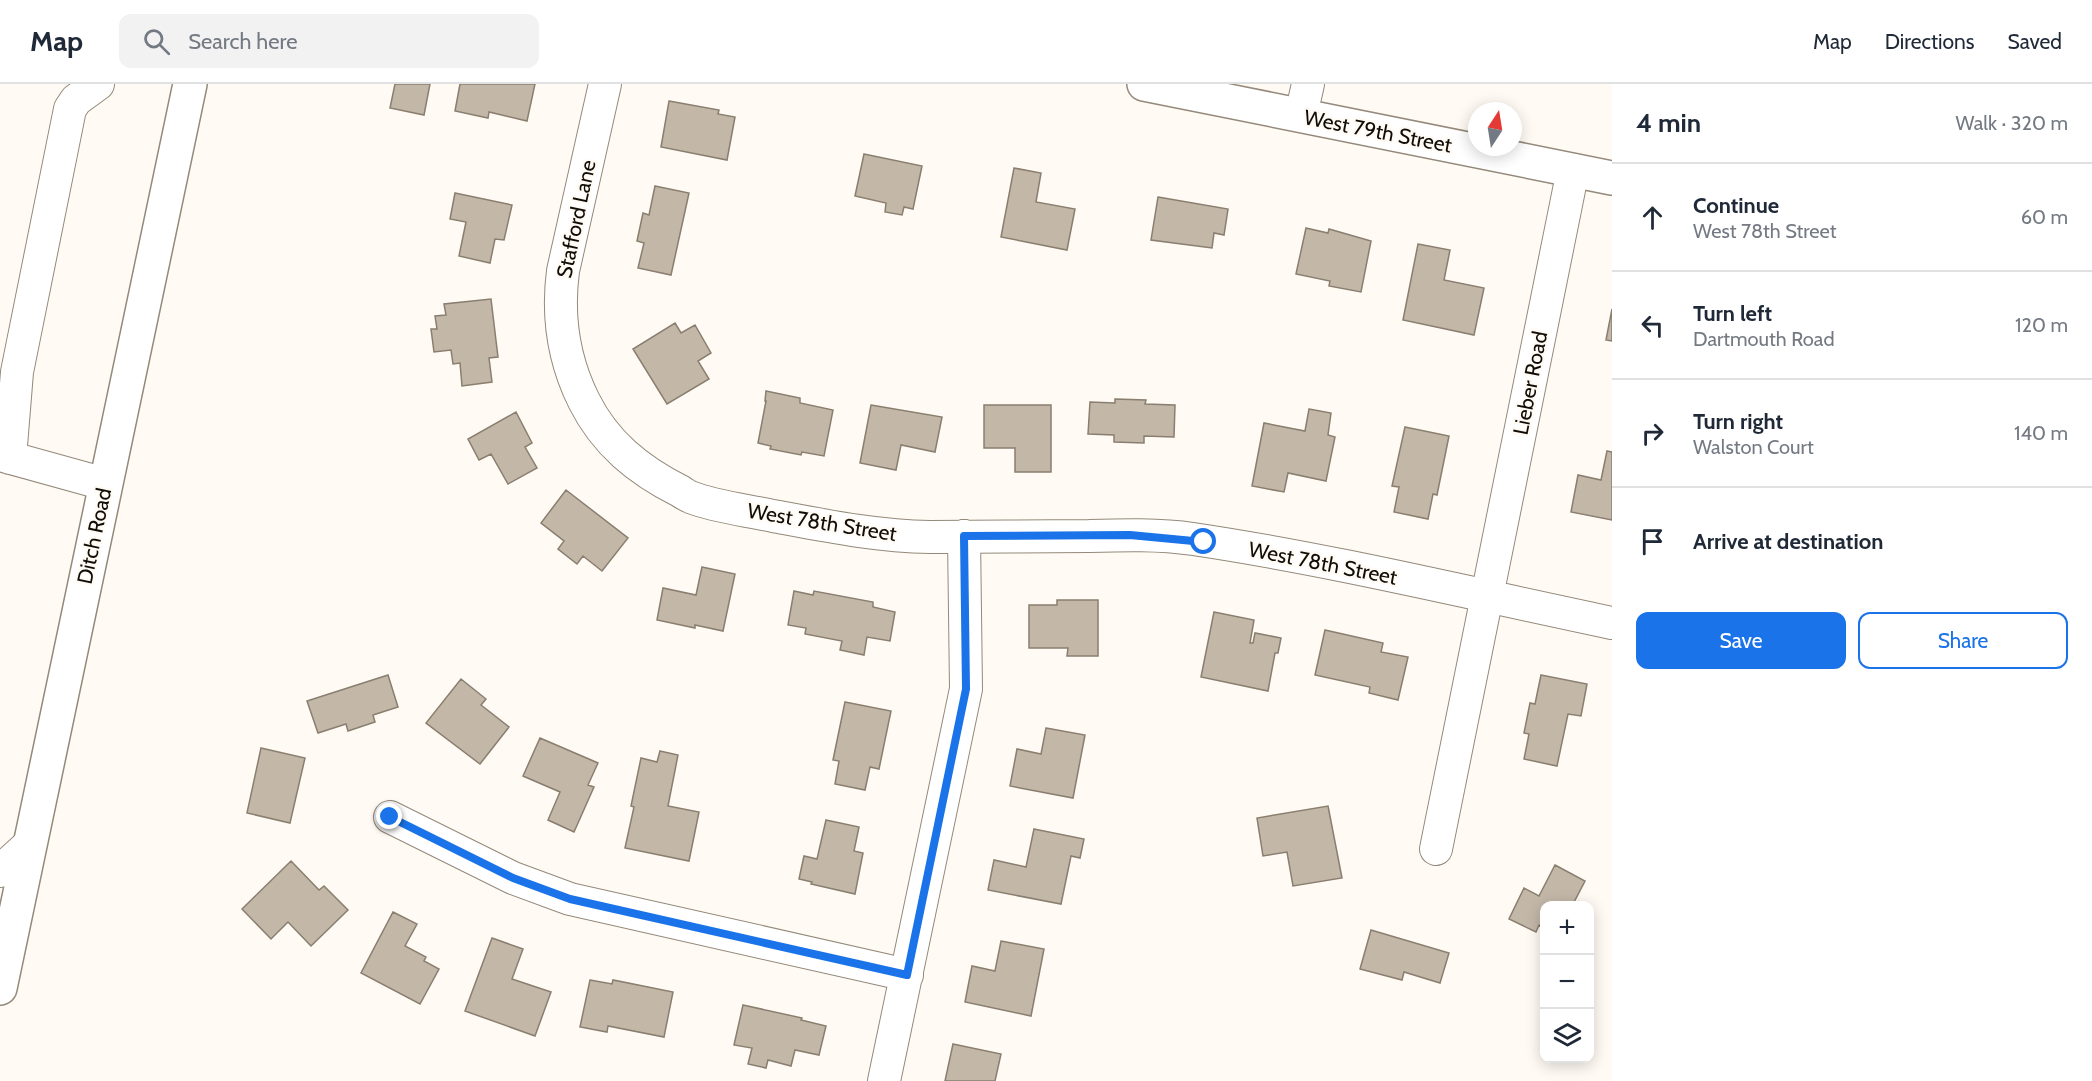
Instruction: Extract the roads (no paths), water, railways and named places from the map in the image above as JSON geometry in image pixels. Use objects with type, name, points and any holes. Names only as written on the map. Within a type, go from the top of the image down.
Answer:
[{"type":"main road","name":"Ditch Road","points":[[0,988],[190,84]]},
{"type":"main road","name":"West 79th Street","points":[[1144,84],[1304,100],[1573,170],[1612,178]]},
{"type":"street","points":[[98,84],[76,100],[70,109],[8,370],[5,457],[105,484]]},
{"type":"street","name":"Stafford Lane","points":[[566,355],[561,328],[561,286],[605,84]]},
{"type":"street","name":"Lieber Road","points":[[1436,849],[1573,170]]},
{"type":"street","name":"West 78th Street","points":[[566,355],[573,378],[589,411],[611,442],[647,474],[690,497],[726,507],[858,532],[889,535],[1130,535],[1192,539],[1253,548],[1612,623]]},
{"type":"street","points":[[884,1081],[966,689],[964,536]]},
{"type":"street","points":[[390,817],[513,878],[570,899],[907,975]]},
{"type":"street","points":[[0,872],[30,844]]}]
